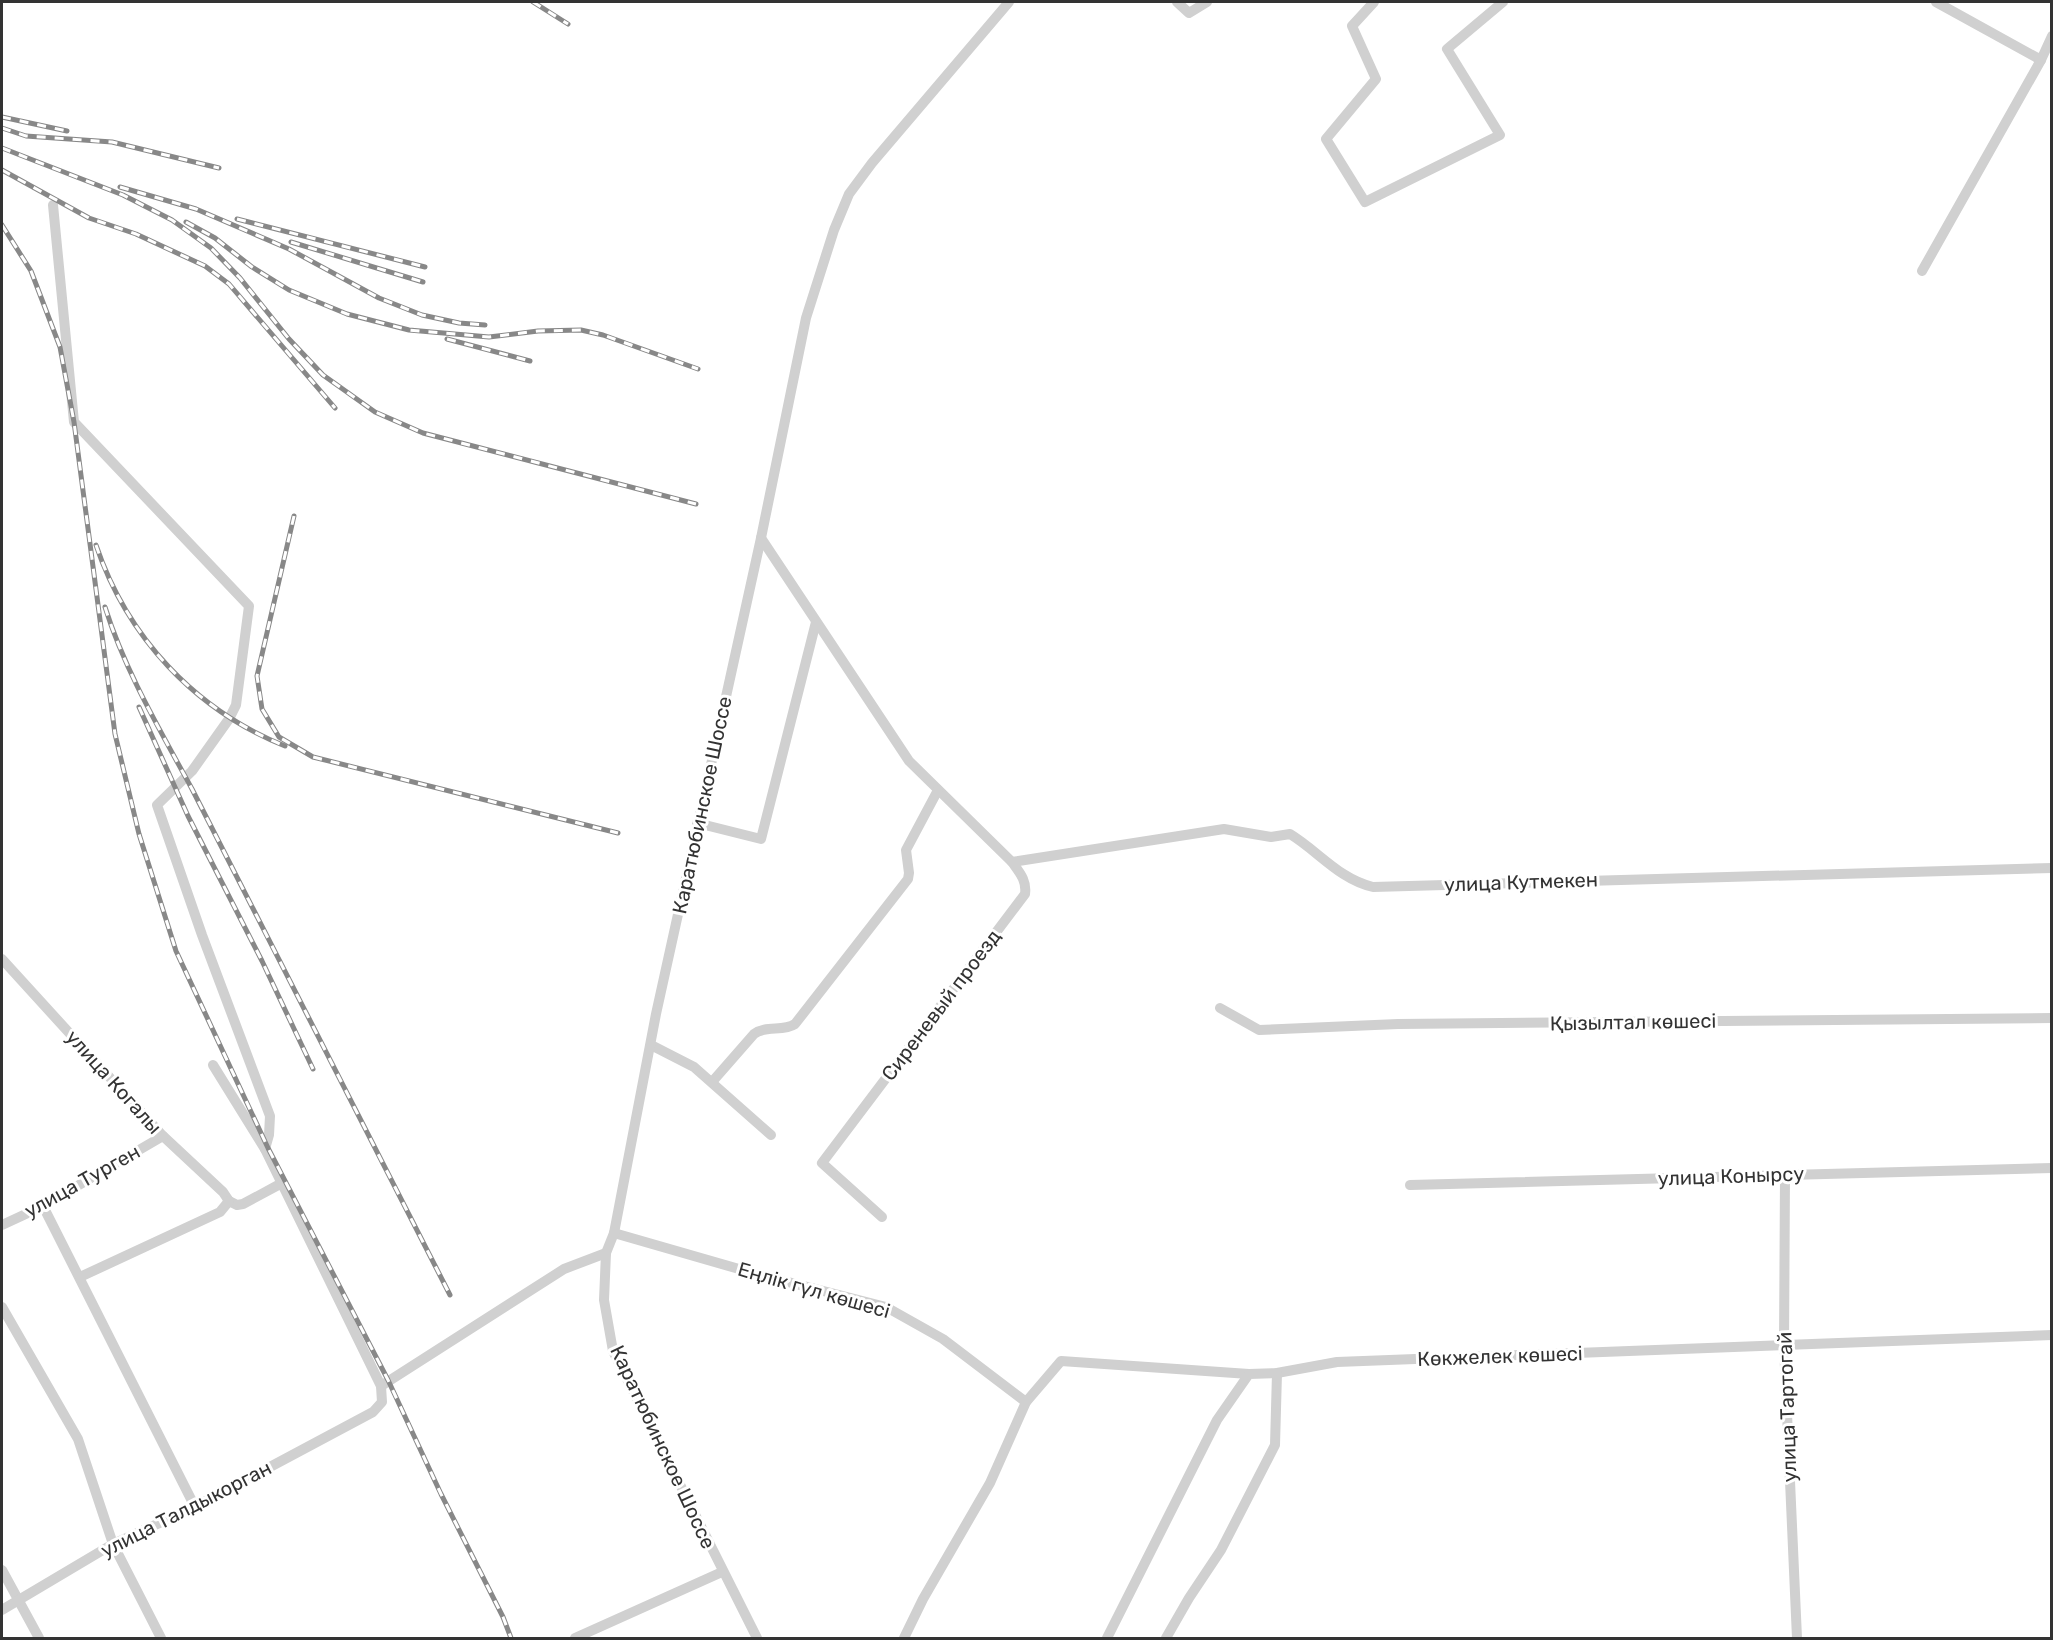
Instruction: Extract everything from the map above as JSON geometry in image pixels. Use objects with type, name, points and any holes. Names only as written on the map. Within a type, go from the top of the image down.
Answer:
[{"type":"street","name":"Каратюбинское Шоссе","points":[[757,1638],[613,1351],[604,1300],[606,1253],[614,1233],[697,823],[761,538],[806,318],[834,230],[849,194],[872,163],[1009,2]]},
{"type":"street","points":[[1177,2],[1189,13],[1207,2]]},
{"type":"street","points":[[1374,2],[1352,26],[1376,79],[1326,139],[1365,202],[1500,135],[1447,49],[1503,2]]},
{"type":"street","points":[[1936,2],[2041,60]]},
{"type":"street","points":[[1922,271],[2041,60],[2052,36]]},
{"type":"street","points":[[53,205],[74,422],[249,606],[236,705],[229,719],[186,779],[157,806],[202,935],[270,1116],[269,1135],[265,1149]]},
{"type":"street","name":"Сиреневый проезд","points":[[761,538],[909,761],[1012,862],[1024,879],[1025,894],[822,1163],[882,1217]]},
{"type":"street","points":[[697,823],[761,839],[816,622]]},
{"type":"street","points":[[712,1082],[760,1029],[790,1028],[795,1024],[901,889],[909,873],[906,850],[938,790]]},
{"type":"street","name":"улица Кутмекен","points":[[1012,862],[1224,829],[1271,837],[1290,834],[1304,842],[1330,865],[1357,883],[1373,886],[2052,868]]},
{"type":"street","name":"улица Когалы","points":[[2,959],[163,1136],[223,1192],[229,1201]]},
{"type":"street","name":"Қызылтал көшесі","points":[[1220,1008],[1259,1030],[1398,1024],[2052,1018]]},
{"type":"street","points":[[651,1046],[694,1067],[771,1135]]},
{"type":"street","points":[[213,1065],[265,1149],[381,1386],[564,1269],[606,1253]]},
{"type":"street","name":"улица Турген","points":[[2,1225],[43,1206],[163,1136]]},
{"type":"street","name":"улица Конырсу","points":[[1410,1185],[2052,1168]]},
{"type":"street","name":"улица Тартогай","points":[[1785,1175],[1784,1346],[1797,1638]]},
{"type":"street","points":[[80,1277],[220,1212],[229,1201],[237,1205],[243,1204],[282,1183]]},
{"type":"street","points":[[43,1206],[195,1507]]},
{"type":"street","name":"Еңлік гүл көшесі","points":[[614,1233],[753,1273],[886,1307],[943,1339],[1026,1402]]},
{"type":"street","points":[[2,1307],[78,1439],[113,1544],[161,1638]]},
{"type":"street","name":"Көкжелек көшесі","points":[[1026,1402],[1061,1361],[1249,1374],[1277,1373],[1337,1362],[2052,1335]]},
{"type":"street","points":[[1166,1638],[1221,1550],[1275,1445],[1277,1373]]},
{"type":"street","points":[[1107,1638],[1217,1420],[1249,1374]]},
{"type":"street","name":"улица Талдыкорган","points":[[2,1610],[113,1544],[195,1507],[374,1412],[382,1402],[381,1386]]},
{"type":"street","points":[[904,1638],[923,1599],[990,1483],[1026,1402]]},
{"type":"street","points":[[2,1570],[39,1638]]},
{"type":"street","points":[[575,1638],[722,1572]]},
{"type":"railway","points":[[533,2],[568,24]]},
{"type":"railway","points":[[2,117],[67,131]]},
{"type":"railway","points":[[2,128],[26,136],[112,142],[219,168]]},
{"type":"railway","points":[[2,148],[123,195],[172,220],[211,248],[240,278],[289,339],[323,375],[375,412],[423,433],[696,504]]},
{"type":"railway","points":[[2,170],[89,218],[136,234],[205,266],[229,284],[335,408]]},
{"type":"railway","points":[[120,187],[196,209],[289,249],[379,298],[422,315],[459,323],[485,325]]},
{"type":"railway","points":[[237,219],[425,267]]},
{"type":"railway","points":[[186,222],[215,238],[252,267],[289,290],[347,314],[409,330],[489,337],[538,331],[581,330],[603,335],[698,369]]},
{"type":"railway","points":[[2,225],[31,271],[60,347],[74,422],[115,734],[139,834],[176,951],[268,1148],[388,1380],[441,1494],[503,1617],[511,1638]]},
{"type":"railway","points":[[291,242],[423,282]]},
{"type":"railway","points":[[447,339],[530,361]]},
{"type":"railway","points":[[294,516],[257,676],[262,709],[279,737],[313,757],[618,833]]},
{"type":"railway","points":[[96,545],[109,579],[126,610],[146,640],[168,666],[194,691],[222,712],[252,731],[285,746]]},
{"type":"railway","points":[[105,607],[113,631],[144,700],[192,789],[450,1295]]},
{"type":"railway","points":[[139,707],[188,816],[262,961],[313,1069]]}]
